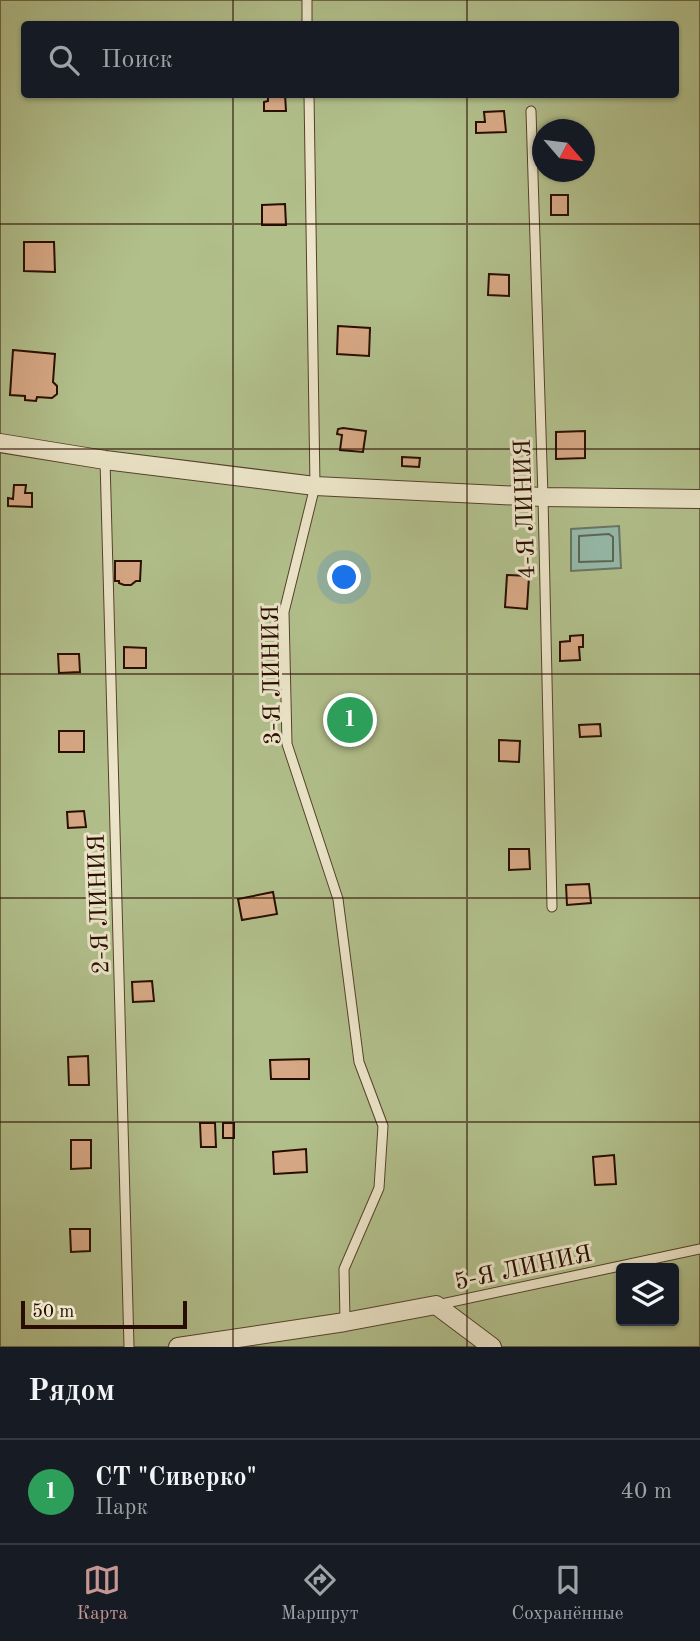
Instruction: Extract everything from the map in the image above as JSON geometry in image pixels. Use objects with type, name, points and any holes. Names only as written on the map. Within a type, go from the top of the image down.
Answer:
[{"type":"street","points":[[0,443],[105,460],[315,486],[543,497],[700,499]]},
{"type":"street","points":[[178,1347],[345,1322],[436,1305],[492,1347]]},
{"type":"lane","points":[[307,0],[307,21]]},
{"type":"lane","name":"3-Я ЛИНИЯ","points":[[309,98],[315,486],[284,612],[287,744],[338,899],[359,1062],[383,1126],[379,1188],[344,1269],[345,1322]]},
{"type":"lane","name":"4-Я ЛИНИЯ","points":[[531,111],[552,907]]},
{"type":"lane","name":"2-Я ЛИНИЯ","points":[[105,460],[129,1347]]},
{"type":"lane","name":"5-Я ЛИНИЯ","points":[[436,1305],[700,1248]]},
{"type":"green space","points":[[0,0],[700,0],[700,1347],[0,1347]]},
{"type":"water","points":[[619,526],[621,568],[571,571],[571,529]]},
{"type":"building","points":[[268,98],[285,98],[286,111],[264,111],[264,102],[268,101]]},
{"type":"building","points":[[504,111],[506,132],[476,133],[476,122],[485,122],[484,112]]},
{"type":"building","points":[[551,195],[568,195],[568,215],[551,215]]},
{"type":"building","points":[[285,204],[286,225],[262,225],[262,205]]},
{"type":"building","points":[[24,242],[54,242],[55,272],[24,271]]},
{"type":"building","points":[[489,274],[509,275],[509,296],[488,295]]},
{"type":"building","points":[[338,326],[370,328],[369,356],[337,354]]},
{"type":"building","points":[[13,350],[55,354],[53,382],[57,386],[57,394],[52,398],[37,397],[36,401],[25,400],[25,396],[10,395]]},
{"type":"building","points":[[338,429],[366,431],[363,452],[340,450],[342,435],[337,434]]},
{"type":"building","points":[[585,431],[585,458],[556,459],[556,432]]},
{"type":"building","points":[[402,457],[420,458],[419,467],[402,466]]},
{"type":"building","points":[[14,485],[26,485],[25,493],[32,493],[32,507],[8,506],[8,498],[13,499]]},
{"type":"building","points":[[115,561],[141,561],[140,581],[124,585],[115,581]]},
{"type":"building","points":[[507,575],[529,576],[527,609],[505,607]]},
{"type":"building","points":[[583,635],[583,647],[579,647],[580,660],[560,661],[560,642],[570,641],[570,636]]},
{"type":"building","points":[[124,647],[146,648],[146,668],[124,668]]},
{"type":"building","points":[[58,654],[79,654],[80,672],[59,673]]},
{"type":"building","points":[[600,724],[601,736],[580,737],[579,725]]},
{"type":"building","points":[[59,731],[84,731],[84,752],[59,752]]},
{"type":"building","points":[[499,740],[520,741],[519,762],[499,761]]},
{"type":"building","points":[[84,811],[86,827],[68,828],[67,812]]},
{"type":"building","points":[[509,849],[529,849],[530,869],[509,870]]},
{"type":"building","points":[[589,884],[591,903],[567,905],[566,885]]},
{"type":"building","points":[[273,892],[277,914],[242,920],[238,899]]},
{"type":"building","points":[[152,981],[154,1001],[133,1002],[132,982]]},
{"type":"building","points":[[88,1056],[89,1085],[69,1085],[68,1057]]},
{"type":"building","points":[[309,1059],[309,1079],[271,1079],[270,1060]]},
{"type":"building","points":[[200,1123],[215,1123],[216,1147],[201,1147]]},
{"type":"building","points":[[223,1123],[234,1123],[234,1138],[223,1138]]},
{"type":"building","points":[[71,1140],[91,1140],[91,1168],[71,1169]]},
{"type":"building","points":[[306,1149],[307,1172],[274,1174],[273,1152]]},
{"type":"building","points":[[614,1155],[616,1184],[595,1185],[593,1157]]},
{"type":"building","points":[[70,1229],[90,1229],[90,1251],[71,1252]]},
{"type":"place","name":"СТ \"Сиверко\"","points":[[350,720]]}]
